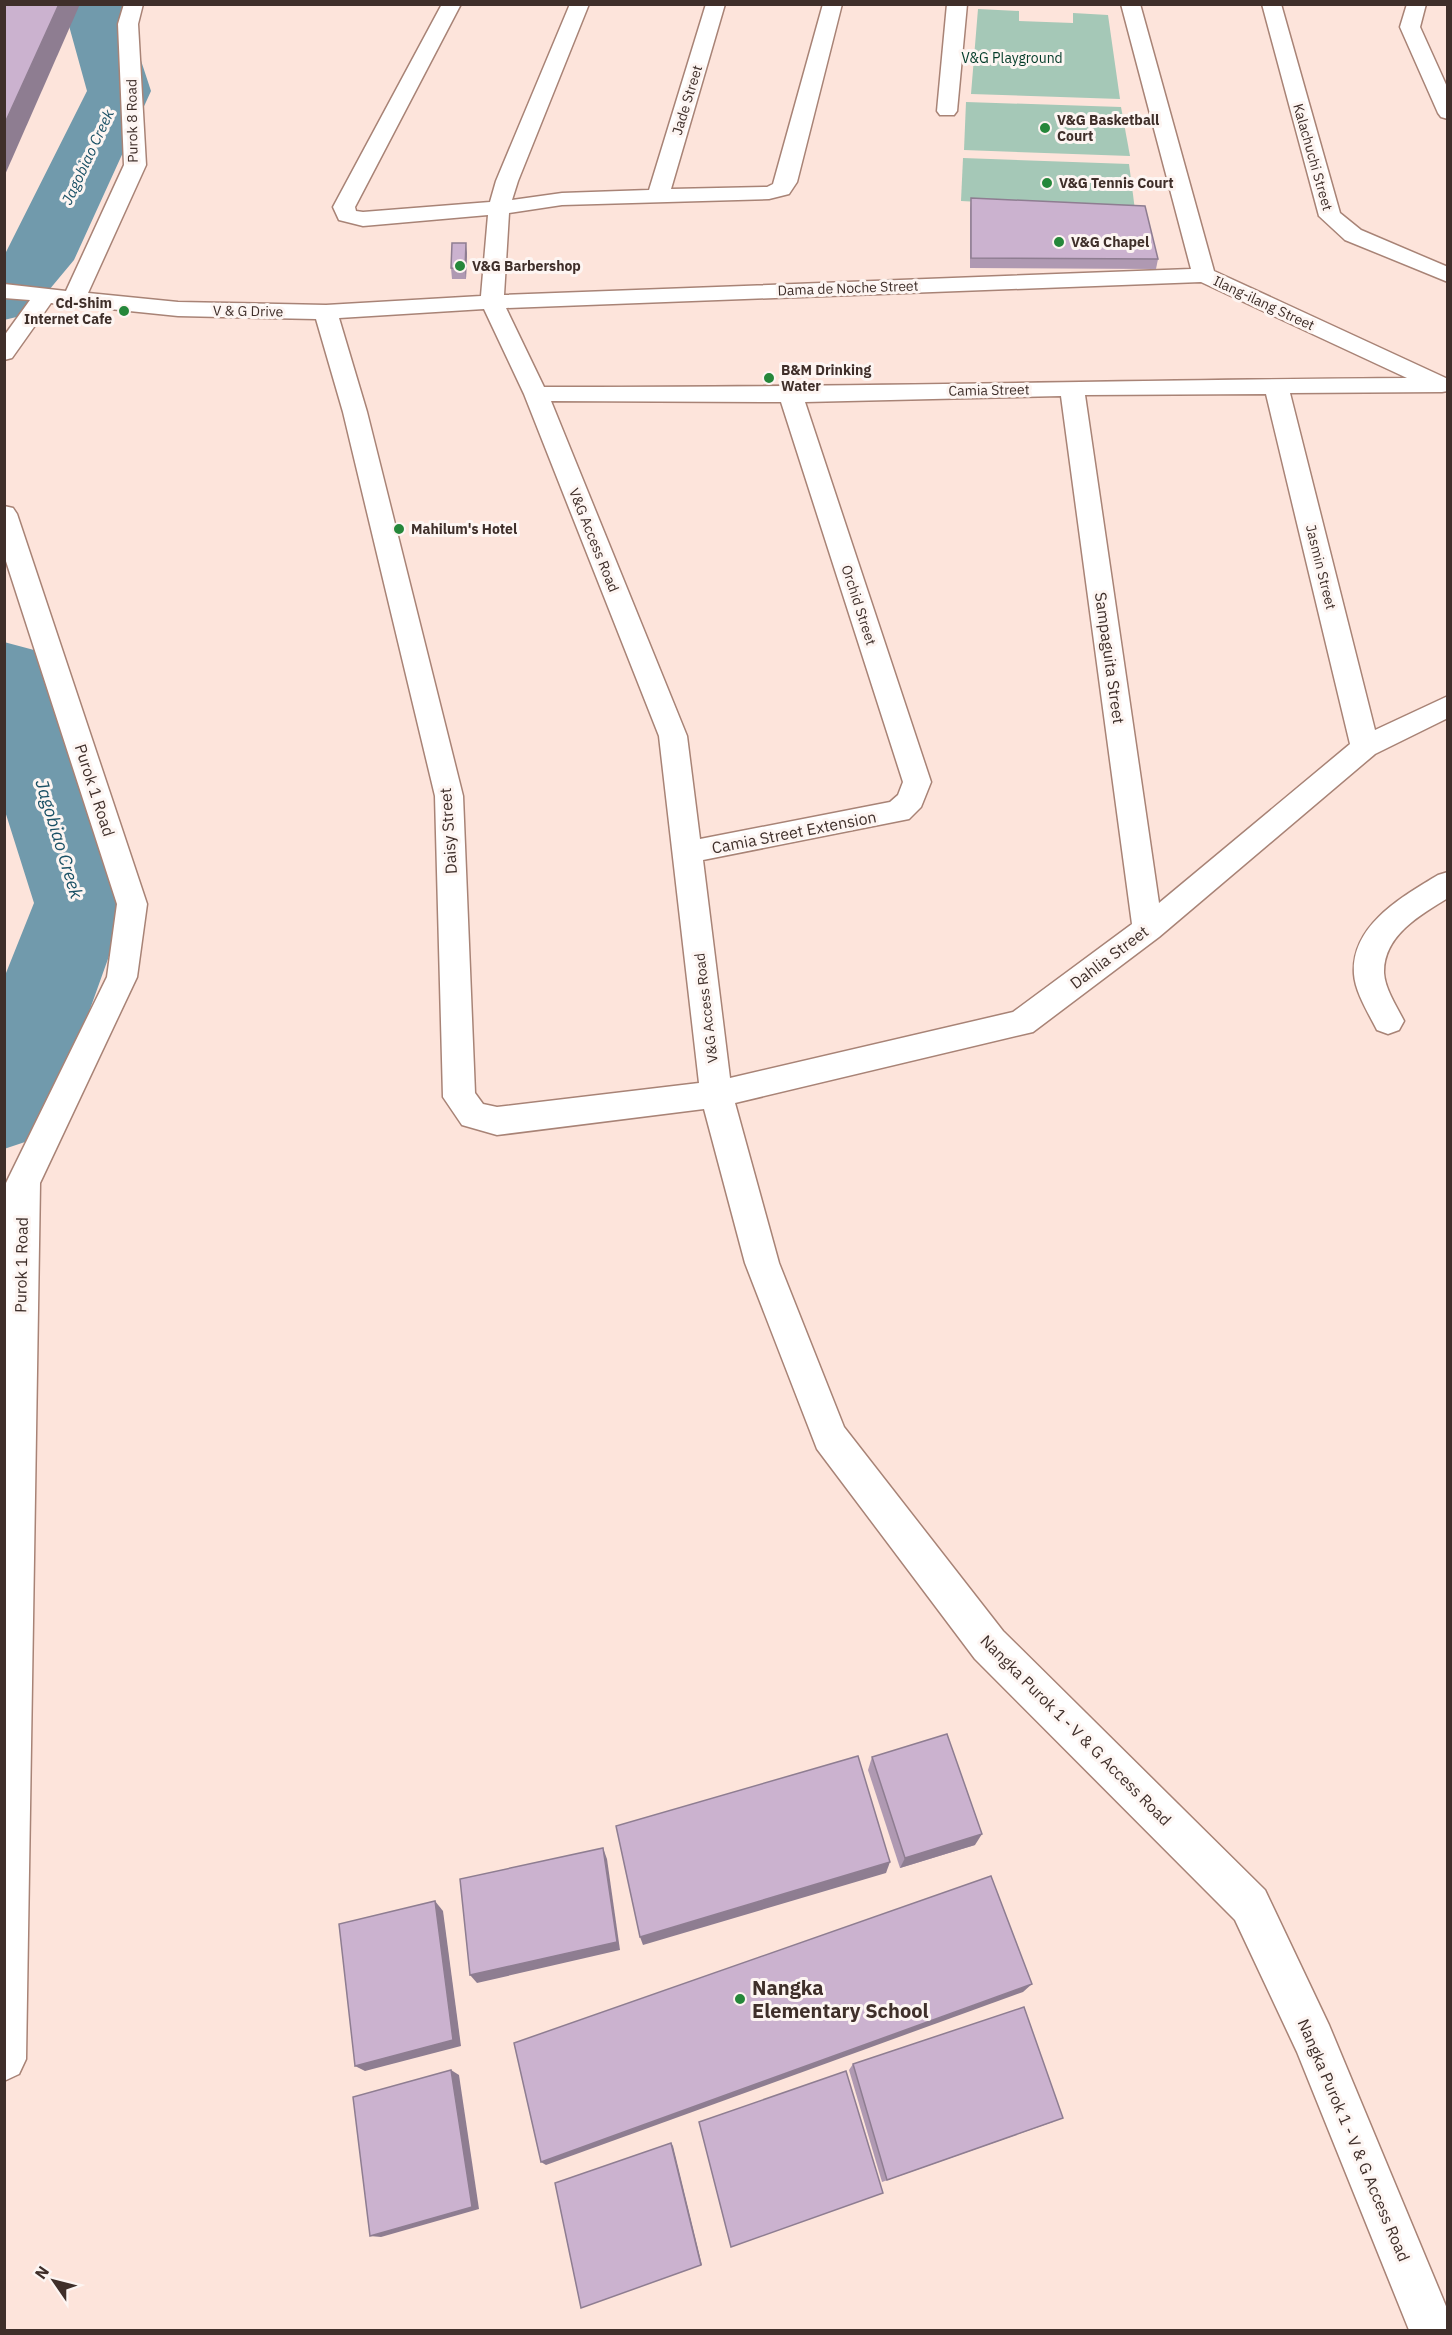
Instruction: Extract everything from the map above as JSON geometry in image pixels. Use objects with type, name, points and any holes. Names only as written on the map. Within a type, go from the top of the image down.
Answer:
[{"type":"street","name":"Purok 8 Road","points":[[74,298],[135,165],[128,24],[134,4]]},
{"type":"street","points":[[452,4],[344,207],[347,215],[363,219],[500,208],[562,199],[769,193],[781,189],[786,182],[833,4]]},
{"type":"street","points":[[492,302],[500,208],[507,181],[580,4]]},
{"type":"street","name":"Jade Street","points":[[658,196],[716,4]]},
{"type":"street","points":[[947,111],[957,4]]},
{"type":"street","name":"Ilang-ilang Street","points":[[1130,4],[1204,275],[1444,386]]},
{"type":"street","name":"Kalachuchi Street","points":[[1271,4],[1330,216],[1353,236],[1448,275]]},
{"type":"street","points":[[1418,4],[1410,27],[1448,113]]},
{"type":"street","name":"Dama de Noche Street","points":[[492,302],[1204,275]]},
{"type":"street","name":"V & G Drive","points":[[4,291],[178,309],[326,312],[492,302]]},
{"type":"street","points":[[4,353],[36,294]]},
{"type":"street","name":"V&G Access Road","points":[[492,302],[536,394],[674,736],[716,1094]]},
{"type":"street","name":"Daisy Street","points":[[326,312],[355,411],[449,796],[459,1097],[473,1115],[497,1121],[716,1094]]},
{"type":"street","name":"Camia Street","points":[[536,394],[791,395],[1072,388],[1444,386]]},
{"type":"street","name":"Jasmin Street","points":[[1276,387],[1365,747]]},
{"type":"street","name":"Sampaguita Street","points":[[1072,388],[1148,929]]},
{"type":"street","name":"Orchid Street","points":[[791,395],[917,783],[911,800],[899,811]]},
{"type":"street","name":"Purok 1 Road","points":[[4,514],[132,904],[122,977],[23,1183],[4,2059]]},
{"type":"street","name":"Dahlia Street","points":[[716,1094],[1022,1023],[1148,929],[1365,747],[1448,706]]},
{"type":"street","name":"Camia Street Extension","points":[[689,852],[899,811]]},
{"type":"street","points":[[1388,1021],[1369,975],[1373,943],[1399,916],[1448,883]]},
{"type":"street","name":"Nangka Purok 1 - V & G Access Road","points":[[716,1094],[762,1263],[830,1437],[989,1645],[1250,1905],[1314,2040],[1432,2331]]},
{"type":"green space","name":"V&G Playground","points":[[978,9],[1019,11],[1019,21],[1073,23],[1073,13],[1108,15],[1120,99],[971,94]]},
{"type":"green space","name":"V&G Basketball Court","points":[[966,102],[1121,107],[1130,156],[964,150]]},
{"type":"green space","name":"V&G Tennis Court","points":[[963,158],[1129,164],[1135,210],[961,201]]},
{"type":"building","points":[[4,4],[59,4],[4,125]]},
{"type":"building","name":"V&G Chapel","points":[[971,198],[1145,206],[1158,259],[971,258]]},
{"type":"building","points":[[452,243],[466,243],[465,269],[451,268]]},
{"type":"building","points":[[947,1734],[982,1834],[905,1858],[872,1757]]},
{"type":"building","points":[[858,1756],[890,1862],[640,1937],[616,1826]]},
{"type":"building","points":[[603,1848],[617,1942],[470,1975],[460,1879]]},
{"type":"building","points":[[991,1876],[1032,1984],[541,2162],[514,2043]]},
{"type":"building","points":[[435,1901],[453,2040],[355,2066],[339,1924]]},
{"type":"building","points":[[1024,2007],[1063,2118],[887,2180],[853,2064]]},
{"type":"building","points":[[451,2070],[472,2207],[370,2236],[353,2097]]},
{"type":"building","points":[[846,2071],[883,2193],[731,2247],[699,2122]]},
{"type":"building","points":[[671,2143],[701,2265],[581,2308],[555,2183]]},
{"type":"waterway","name":"Jagobiao Creek","points":[[4,299],[39,260],[119,91],[96,15],[103,4]]},
{"type":"waterway","name":"Jagobiao Creek","points":[[4,671],[81,903],[4,1107]]},
{"type":"place","name":"V&G Basketball Court","points":[[1045,128]]},
{"type":"place","name":"V&G Tennis Court","points":[[1047,183]]},
{"type":"place","name":"V&G Chapel","points":[[1059,242]]},
{"type":"place","name":"V&G Barbershop","points":[[460,266]]},
{"type":"place","name":"Cd-Shim Internet Cafe","points":[[124,311]]},
{"type":"place","name":"B&M Drinking Water","points":[[769,378]]},
{"type":"place","name":"Mahilum's Hotel","points":[[399,529]]},
{"type":"place","name":"Nangka Elementary School","points":[[740,1999]]}]
